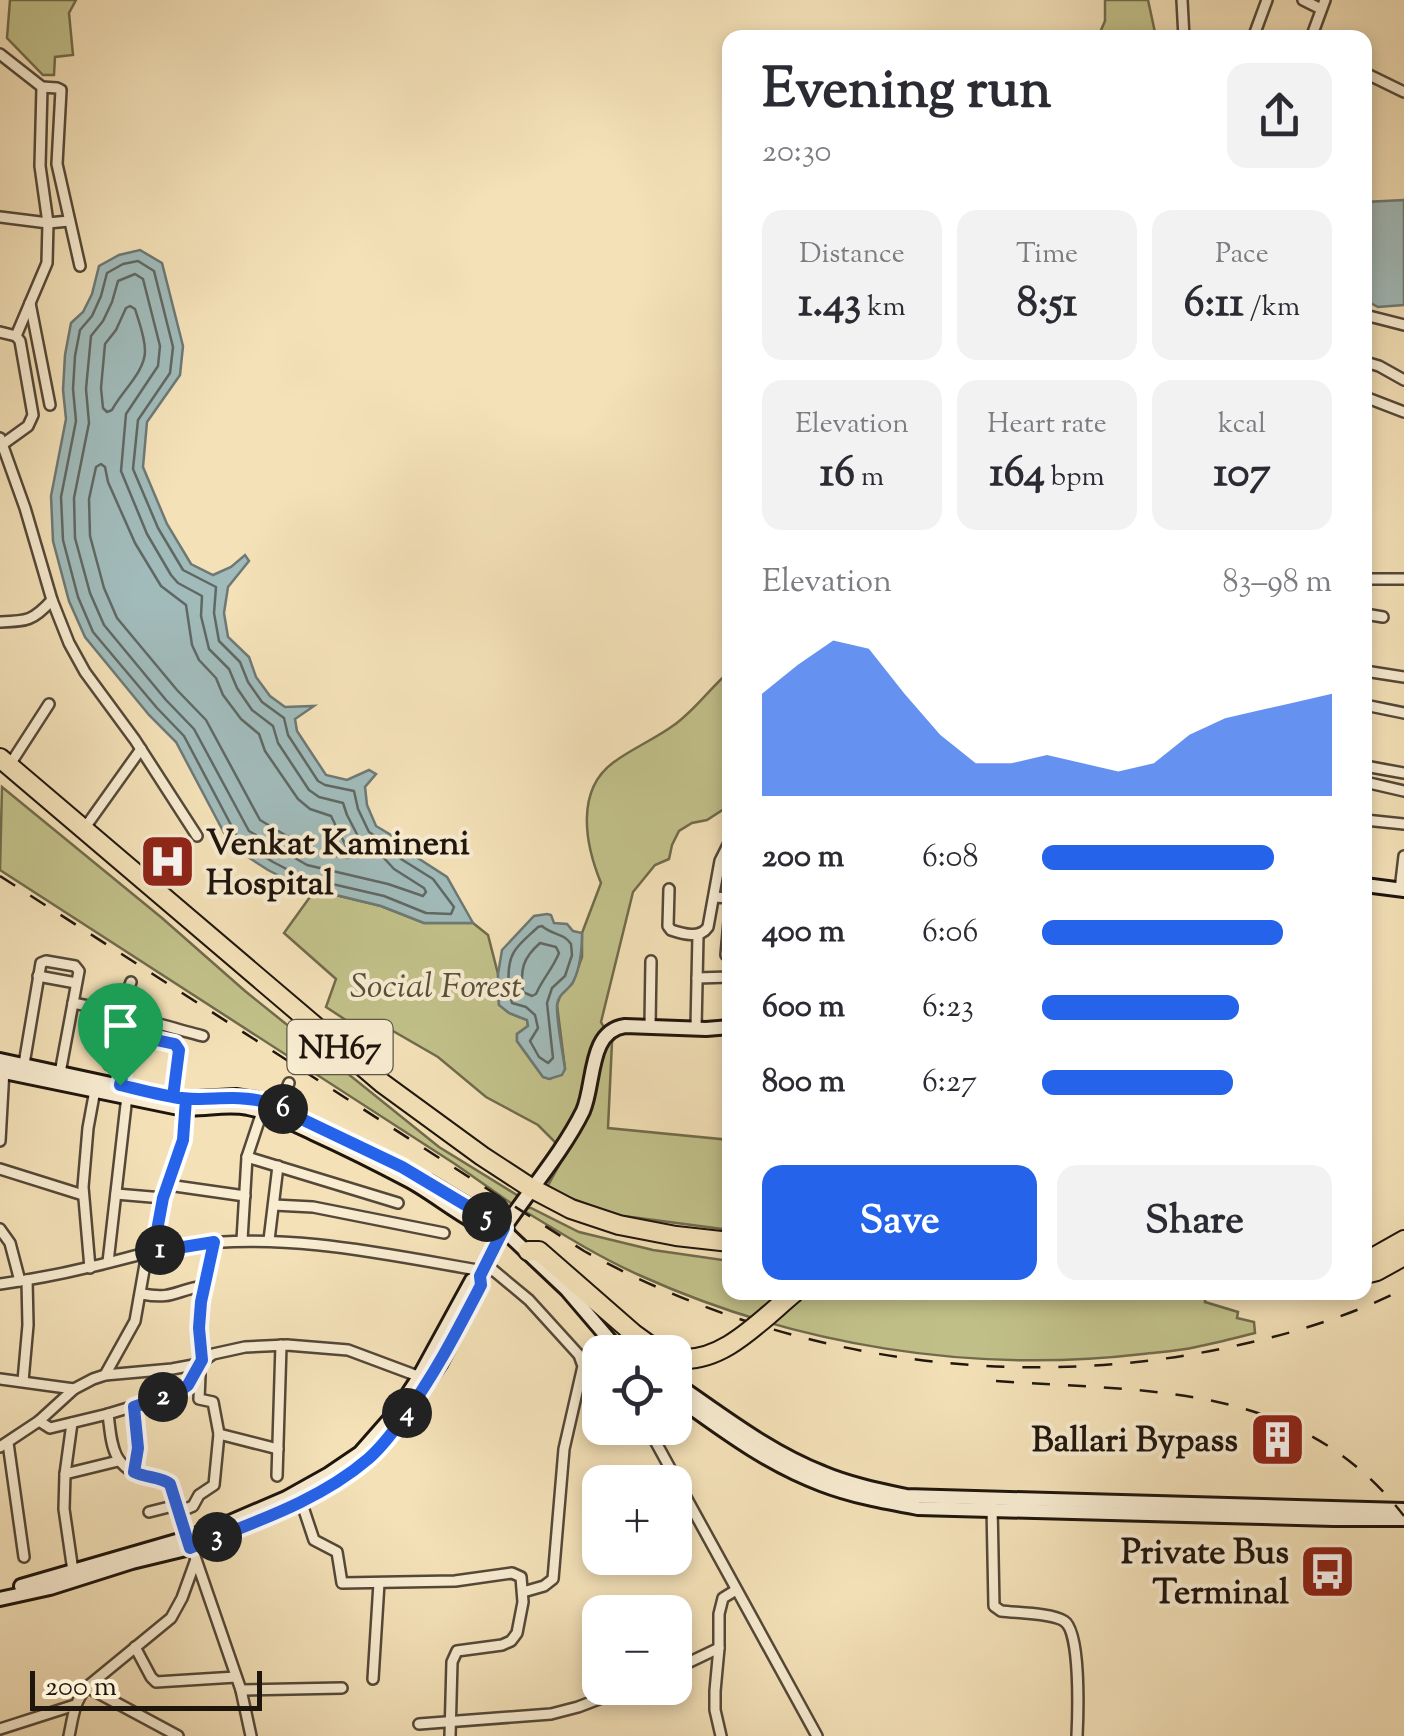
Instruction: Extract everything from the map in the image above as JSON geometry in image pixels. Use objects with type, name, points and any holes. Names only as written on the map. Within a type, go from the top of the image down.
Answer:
[{"type":"highway","name":"NH67","points":[[3,766],[84,829],[382,1083],[528,1193]]},
{"type":"highway","name":"NH67","points":[[3,766],[282,1011],[420,1125],[528,1193],[620,1226],[722,1241]]},
{"type":"highway","points":[[528,1193],[572,1221],[614,1235],[722,1251]]},
{"type":"highway","points":[[1372,1258],[1404,1240]]},
{"type":"highway","points":[[537,1254],[635,1335]]},
{"type":"highway","points":[[1372,1272],[1404,1256]]},
{"type":"highway","points":[[692,1359],[715,1354],[786,1300]]},
{"type":"street","points":[[1182,0],[1184,30]]},
{"type":"street","points":[[1256,30],[1267,0]]},
{"type":"street","points":[[1303,0],[1323,4],[1313,30]]},
{"type":"street","points":[[0,54],[42,88],[60,90],[57,164],[80,266]]},
{"type":"street","points":[[1372,76],[1404,92]]},
{"type":"street","points":[[16,336],[47,263],[48,224],[40,166],[42,88]]},
{"type":"street","points":[[0,218],[48,224],[69,221]]},
{"type":"street","points":[[29,300],[50,405]]},
{"type":"street","points":[[1372,318],[1404,325]]},
{"type":"street","points":[[0,332],[16,336],[23,349],[33,415],[28,426],[1,441],[3,458],[25,508],[69,644],[197,836]]},
{"type":"street","points":[[1372,364],[1404,380]]},
{"type":"street","points":[[1372,400],[1404,412]]},
{"type":"street","points":[[1372,579],[1404,579]]},
{"type":"street","points":[[0,622],[31,620],[52,600]]},
{"type":"street","points":[[1372,615],[1383,616]]},
{"type":"street","points":[[1372,672],[1404,677]]},
{"type":"street","points":[[3,766],[49,704]]},
{"type":"street","points":[[1372,706],[1404,713]]},
{"type":"street","points":[[84,829],[141,750]]},
{"type":"street","points":[[1372,767],[1404,773]]},
{"type":"street","points":[[1372,784],[1404,792]]},
{"type":"street","points":[[1372,821],[1404,824]]},
{"type":"street","points":[[1372,887],[1402,890],[1404,856]]},
{"type":"street","points":[[669,889],[669,928],[673,932],[703,933],[708,927],[722,857]]},
{"type":"street","points":[[714,897],[722,898]]},
{"type":"street","points":[[696,1028],[698,935]]},
{"type":"street","points":[[24,1064],[38,976],[44,961],[75,966],[79,971],[60,1073]]},
{"type":"street","points":[[650,1026],[651,962]]},
{"type":"street","points":[[38,976],[76,984]]},
{"type":"street","points":[[697,978],[722,977]]},
{"type":"street","points":[[109,1065],[131,982]]},
{"type":"street","points":[[73,1003],[203,1036]]},
{"type":"street","points":[[188,1543],[326,1481],[368,1459],[380,1446],[481,1285],[483,1271],[502,1233],[582,1111],[596,1057],[607,1033],[614,1027],[722,1027]]},
{"type":"street","points":[[105,1375],[136,1321],[163,1198],[183,1140],[179,1047],[116,1032]]},
{"type":"street","points":[[108,1262],[123,1091],[132,1035]]},
{"type":"street","points":[[2,1066],[24,1064],[181,1102],[269,1107]]},
{"type":"street","points":[[2,1066],[95,1090],[123,1091]]},
{"type":"street","points":[[0,1141],[2,1066]]},
{"type":"street","points":[[242,1240],[247,1157],[269,1107],[290,1084]]},
{"type":"street","points":[[90,1268],[84,1195],[88,1128],[95,1090]]},
{"type":"street","points":[[181,1102],[231,1096],[269,1107],[421,1187],[537,1254],[605,1335]]},
{"type":"street","points":[[247,1157],[398,1203]]},
{"type":"street","points":[[270,1240],[278,1166]]},
{"type":"street","points":[[0,1169],[84,1195]]},
{"type":"street","points":[[168,1186],[245,1196]]},
{"type":"street","points":[[116,1194],[163,1198]]},
{"type":"street","points":[[274,1205],[314,1207],[444,1233]]},
{"type":"street","points":[[0,1229],[10,1243],[23,1280],[28,1325],[23,1381]]},
{"type":"street","points":[[0,1284],[90,1268],[150,1252],[242,1240],[337,1247],[483,1271],[528,1300],[582,1360],[562,1462],[553,1580],[523,1592]]},
{"type":"street","points":[[149,1512],[193,1506],[199,1495],[214,1485],[219,1434],[215,1403],[202,1401],[198,1396],[199,1328],[214,1242]]},
{"type":"street","points":[[0,1254],[13,1254]]},
{"type":"street","points":[[142,1294],[169,1297],[204,1286]]},
{"type":"street","points":[[24,1556],[4,1445],[74,1389],[105,1375],[172,1369],[199,1364],[214,1354],[245,1346],[281,1345],[348,1350],[425,1379]]},
{"type":"street","points":[[276,1476],[281,1345]]},
{"type":"street","points":[[38,1421],[50,1428],[134,1407],[181,1390],[199,1364]]},
{"type":"street","points":[[0,1379],[74,1389]]},
{"type":"street","points":[[692,1396],[756,1444]]},
{"type":"street","points":[[692,1406],[811,1480],[857,1496],[918,1508],[992,1505],[1404,1519]]},
{"type":"street","points":[[134,1407],[138,1448],[134,1472]]},
{"type":"street","points":[[108,1414],[118,1461],[134,1472],[170,1484],[241,1690],[251,1736]]},
{"type":"street","points":[[72,1423],[64,1474],[64,1510],[76,1574]]},
{"type":"street","points":[[219,1434],[278,1449]]},
{"type":"street","points":[[656,1445],[730,1593],[817,1736]]},
{"type":"street","points":[[64,1474],[118,1461]]},
{"type":"street","points":[[0,1595],[132,1562],[246,1526],[301,1502],[326,1481]]},
{"type":"street","points":[[301,1502],[314,1540],[337,1552],[342,1583],[455,1582],[512,1573],[521,1577],[520,1625],[511,1641],[457,1652],[452,1662],[450,1736]]},
{"type":"street","points":[[992,1505],[994,1606],[1002,1611],[1060,1618],[1069,1626],[1077,1684],[1077,1736]]},
{"type":"street","points":[[1334,1514],[1404,1510]]},
{"type":"street","points":[[69,1736],[75,1705],[86,1687],[170,1618],[195,1562]]},
{"type":"street","points":[[374,1679],[379,1583]]},
{"type":"street","points":[[721,1736],[715,1710],[719,1614],[730,1593]]},
{"type":"street","points":[[136,1647],[156,1682],[236,1676]]},
{"type":"street","points":[[692,1661],[719,1648]]},
{"type":"street","points":[[86,1687],[178,1736]]},
{"type":"street","points":[[241,1690],[342,1688]]},
{"type":"street","points":[[0,1729],[75,1705]]},
{"type":"street","points":[[419,1724],[551,1714],[583,1705]]},
{"type":"green space","points":[[10,0],[76,0],[69,13],[73,55],[55,57],[54,75],[43,75],[7,38]]},
{"type":"green space","points":[[1105,0],[1148,0],[1154,30],[1101,30]]},
{"type":"green space","name":"Social Forest","points":[[722,679],[722,810],[679,831],[669,859],[655,865],[633,892],[601,1022],[612,1042],[608,1128],[722,1139],[722,1229],[616,1215],[546,1189],[566,1153],[538,1125],[486,1097],[438,1057],[386,1027],[358,1028],[326,1007],[336,979],[284,933],[315,890],[381,906],[424,923],[473,923],[488,935],[498,974],[499,1005],[527,1020],[528,1026],[517,1034],[517,1041],[543,1077],[550,1079],[565,1069],[557,1005],[561,993],[572,984],[582,957],[582,933],[601,883],[588,835],[593,787],[614,762],[682,719]]},
{"type":"green space","name":"Social Forest","points":[[2,787],[439,1147],[520,1197],[515,1206],[0,870]]},
{"type":"green space","points":[[526,1208],[531,1208],[579,1232],[653,1250],[722,1260],[722,1300],[1205,1300],[1238,1312],[1237,1318],[1254,1322],[1255,1333],[1183,1350],[1079,1359],[950,1357],[886,1349],[760,1320],[699,1300],[610,1261],[526,1212]]},
{"type":"water","points":[[1404,200],[1404,305],[1372,304],[1372,202]]},
{"type":"water","points":[[140,250],[162,263],[183,346],[180,375],[147,422],[143,467],[167,524],[191,564],[213,575],[245,555],[249,561],[228,587],[224,613],[228,637],[249,657],[256,677],[270,696],[285,707],[314,706],[295,719],[297,731],[326,775],[347,780],[369,770],[376,774],[365,787],[376,826],[447,877],[473,923],[424,923],[381,906],[299,886],[231,846],[176,742],[85,637],[69,601],[53,541],[51,496],[66,419],[65,355],[71,323],[83,312],[92,294],[99,266]]},
{"type":"water","points":[[547,914],[554,923],[567,924],[582,933],[576,974],[557,1005],[565,1069],[562,1075],[549,1079],[543,1077],[517,1041],[517,1034],[528,1026],[527,1020],[499,1005],[498,974],[502,950],[534,916]]},
{"type":"railway","points":[[0,876],[584,1251],[660,1288],[739,1319],[820,1342],[903,1358],[987,1366],[1071,1367],[1156,1360],[1239,1345],[1344,1315],[1404,1289]]},
{"type":"railway","points":[[996,1381],[1164,1393],[1218,1402],[1269,1417],[1317,1440],[1363,1472],[1404,1516]]},
{"type":"place","name":"Venkat Kamineni Hospital","points":[[167,862]]},
{"type":"place","name":"Ballari Bypass","points":[[1277,1439]]},
{"type":"place","name":"Private Bus Terminal","points":[[1328,1571]]},
{"type":"route","points":[[120,1085],[132,1035],[175,1044],[179,1050],[173,1097],[191,1100],[242,1096],[266,1102],[402,1167],[504,1228],[480,1276],[481,1285],[440,1364],[396,1428],[368,1459],[301,1502],[190,1548],[170,1484],[134,1472],[138,1448],[134,1407],[181,1390],[202,1360],[201,1302],[214,1242],[153,1252],[163,1198],[183,1140],[186,1125],[186,1099],[173,1097],[120,1085]]}]
